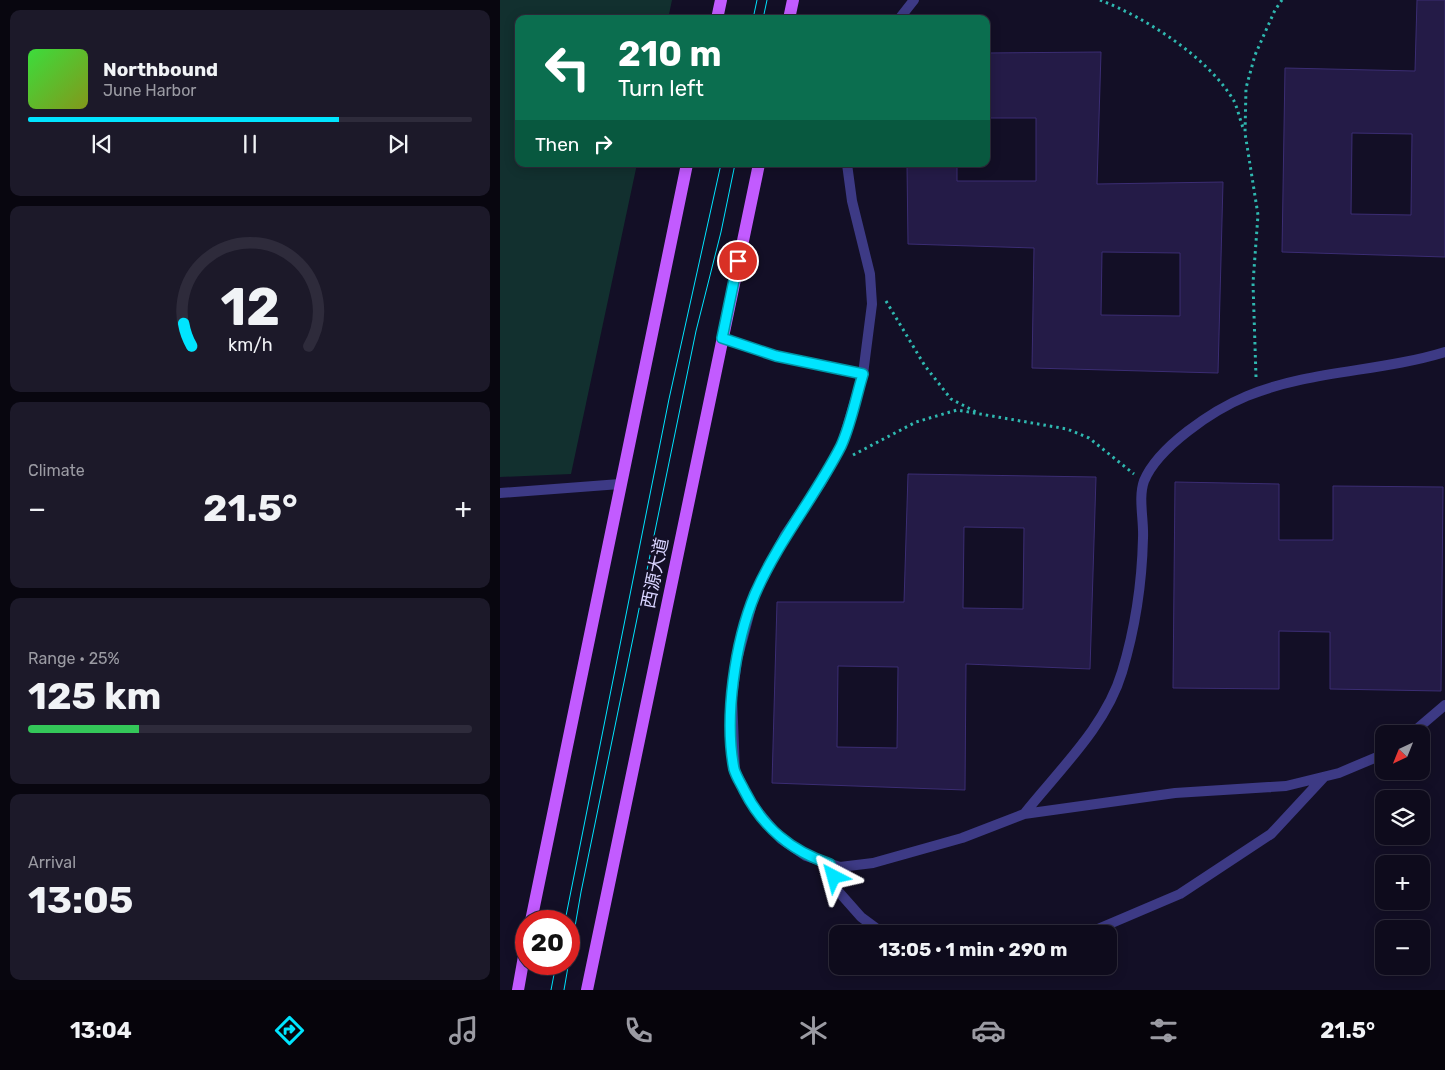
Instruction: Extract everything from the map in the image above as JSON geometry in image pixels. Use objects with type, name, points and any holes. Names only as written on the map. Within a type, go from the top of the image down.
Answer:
[{"type":"main road","points":[[718,15],[721,0]]},
{"type":"main road","points":[[790,15],[793,0]]},
{"type":"main road","points":[[532,910],[686,167]]},
{"type":"main road","name":"西源大道","points":[[587,990],[757,167]]},
{"type":"main road","points":[[518,990],[521,975]]},
{"type":"lane","points":[[902,15],[914,0]]},
{"type":"lane","points":[[847,167],[852,201],[870,274],[872,304],[863,374],[842,444],[829,469],[786,535],[754,596],[737,660],[732,697],[734,771],[750,803],[780,839],[806,856],[840,867],[873,863],[962,838],[1024,814],[1175,793],[1286,786],[1339,773],[1375,758]]},
{"type":"lane","points":[[722,338],[776,356],[863,374]]},
{"type":"lane","points":[[1024,814],[1084,740],[1109,703],[1122,673],[1137,606],[1144,537],[1142,505],[1144,483],[1157,459],[1171,444],[1222,410],[1257,392],[1313,376],[1378,367],[1445,352]]},
{"type":"lane","points":[[500,493],[620,484]]},
{"type":"lane","points":[[1422,725],[1445,706]]},
{"type":"lane","points":[[1107,925],[1180,894],[1271,834],[1325,777]]},
{"type":"lane","points":[[830,864],[838,891],[861,917],[872,925]]},
{"type":"path","points":[[1100,0],[1122,9],[1159,29],[1188,52],[1215,78],[1234,101],[1245,133],[1258,215],[1253,283],[1257,392]]},
{"type":"path","points":[[1245,133],[1246,88],[1252,63],[1275,10],[1282,0]]},
{"type":"path","points":[[885,299],[925,366],[951,399],[979,414]]},
{"type":"path","points":[[829,469],[916,422],[957,410],[1074,432],[1089,438],[1144,483]]},
{"type":"green space","points":[[500,0],[672,0],[669,15],[515,15],[515,167],[636,167],[571,474],[500,477]]},
{"type":"building","points":[[1417,0],[1445,0],[1445,257],[1282,252],[1285,68],[1415,71]],"holes":[[[1352,133],[1412,134],[1411,215],[1351,214]]]},
{"type":"building","points":[[1101,52],[1097,184],[1223,182],[1218,373],[1032,368],[1034,248],[908,244],[907,167],[957,167],[957,181],[1036,181],[1036,118],[990,118],[990,53]],"holes":[[[1102,252],[1180,253],[1180,316],[1101,315]]]},
{"type":"building","points":[[908,474],[1096,477],[1090,669],[966,664],[965,790],[772,783],[777,602],[904,602]],"holes":[[[964,527],[1024,528],[1023,609],[963,608]],[[838,666],[898,667],[897,748],[837,747]]]},
{"type":"building","points":[[1175,482],[1279,484],[1279,540],[1333,540],[1333,486],[1443,487],[1441,691],[1330,689],[1330,632],[1279,631],[1279,689],[1173,688]]},
{"type":"tram line","points":[[754,15],[757,0]]},
{"type":"tram line","points":[[764,15],[767,0]]},
{"type":"tram line","points":[[567,910],[669,399],[720,167]]},
{"type":"tram line","points":[[564,990],[581,892],[696,331],[721,232],[734,167]]},
{"type":"tram line","points":[[551,990],[554,975]]},
{"type":"route","points":[[738,261],[722,338],[776,356],[863,374],[842,444],[822,483],[786,535],[754,596],[737,660],[732,697],[734,771],[750,803],[780,839],[806,856],[830,864],[834,877]]}]
